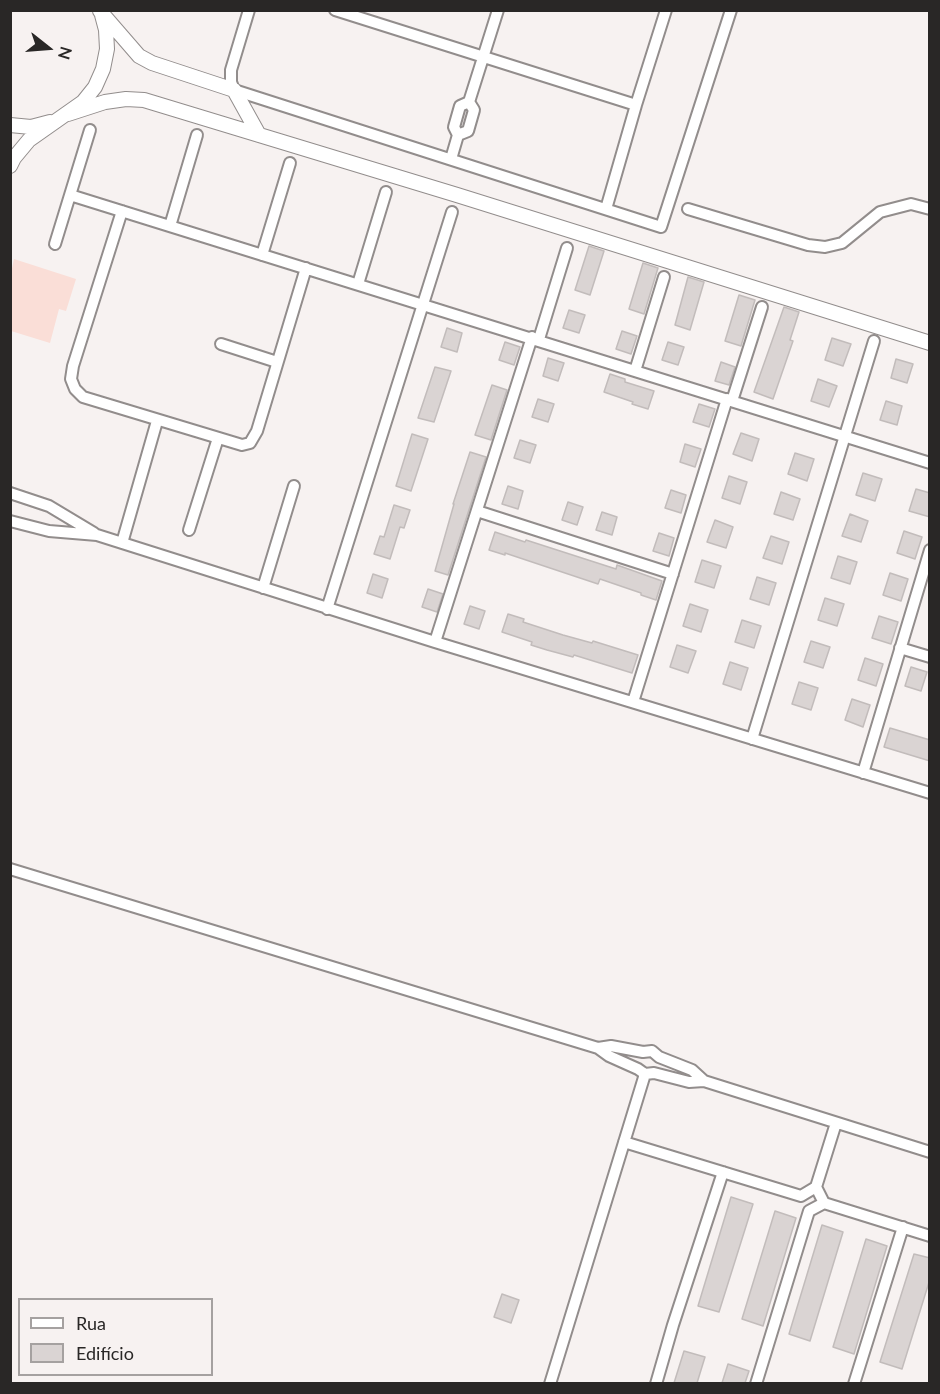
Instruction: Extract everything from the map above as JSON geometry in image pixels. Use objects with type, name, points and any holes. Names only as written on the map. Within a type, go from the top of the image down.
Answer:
[{"type":"street","points":[[249,10],[231,70],[231,82],[259,135]]},
{"type":"street","points":[[335,10],[636,105]]},
{"type":"street","points":[[451,159],[459,135],[468,131],[474,110],[469,102],[498,10]]},
{"type":"street","points":[[606,209],[666,10]]},
{"type":"street","points":[[100,11],[139,56],[152,63],[661,227],[731,10]]},
{"type":"street","points":[[10,165],[29,140],[83,102],[95,87],[103,69],[107,50],[106,30],[100,11]]},
{"type":"street","points":[[10,125],[31,127],[105,102],[126,99],[144,100],[930,343]]},
{"type":"street","points":[[55,244],[90,130]]},
{"type":"street","points":[[170,226],[197,135]]},
{"type":"street","points":[[262,255],[290,163]]},
{"type":"street","points":[[358,284],[386,192]]},
{"type":"street","points":[[70,195],[535,338],[930,463]]},
{"type":"street","points":[[688,209],[808,245],[825,247],[842,243],[880,212],[911,204],[930,209]]},
{"type":"street","points":[[122,211],[73,366],[71,379],[75,389],[83,398],[157,421],[242,445],[254,438],[306,268]]},
{"type":"street","points":[[327,609],[452,213]]},
{"type":"street","points":[[435,642],[567,248]]},
{"type":"street","points":[[635,371],[664,277]]},
{"type":"street","points":[[633,702],[762,307]]},
{"type":"street","points":[[752,739],[874,341]]},
{"type":"street","points":[[220,344],[277,362]]},
{"type":"street","points":[[122,543],[157,421]]},
{"type":"street","points":[[189,530],[218,438]]},
{"type":"street","points":[[263,588],[294,486]]},
{"type":"street","points":[[10,493],[54,508],[97,535]]},
{"type":"street","points":[[49,531],[54,521],[54,508]]},
{"type":"street","points":[[477,511],[673,574]]},
{"type":"street","points":[[10,521],[49,531],[97,535],[327,609],[930,793]]},
{"type":"street","points":[[864,773],[930,550]]},
{"type":"street","points":[[900,648],[930,657]]},
{"type":"street","points":[[10,869],[598,1048],[609,1056],[646,1072],[689,1082],[704,1081],[930,1152]]},
{"type":"street","points":[[598,1048],[611,1046],[644,1052],[652,1051],[659,1057],[692,1070],[704,1081]]},
{"type":"street","points":[[644,1052],[638,1057],[636,1065],[646,1072]]},
{"type":"street","points":[[550,1383],[646,1072],[660,1066],[659,1057]]},
{"type":"street","points":[[801,1196],[816,1187],[836,1123]]},
{"type":"street","points":[[624,1142],[801,1196],[809,1211]]},
{"type":"street","points":[[656,1383],[723,1172]]},
{"type":"street","points":[[816,1187],[824,1203]]},
{"type":"street","points":[[756,1383],[809,1211],[824,1203],[930,1236]]},
{"type":"street","points":[[854,1383],[903,1227]]},
{"type":"shaded area","points":[[14,259],[76,279],[66,311],[59,309],[50,343],[11,331],[11,273]]},
{"type":"building","points":[[589,246],[604,251],[590,295],[575,290]]},
{"type":"building","points":[[643,263],[658,268],[644,314],[629,309]]},
{"type":"building","points":[[688,277],[704,282],[690,330],[675,325]]},
{"type":"building","points":[[739,295],[755,300],[741,346],[725,341]]},
{"type":"building","points":[[784,307],[799,312],[790,340],[793,341],[773,399],[754,392]]},
{"type":"building","points":[[569,310],[585,315],[579,333],[563,328]]},
{"type":"building","points":[[447,328],[462,333],[457,352],[441,347]]},
{"type":"building","points":[[622,331],[637,336],[631,354],[616,349]]},
{"type":"building","points":[[832,338],[851,344],[843,366],[825,360]]},
{"type":"building","points":[[505,342],[520,347],[514,365],[499,360]]},
{"type":"building","points":[[668,342],[684,347],[678,365],[662,360]]},
{"type":"building","points":[[548,358],[564,363],[558,381],[543,376]]},
{"type":"building","points":[[896,359],[913,364],[907,383],[891,378]]},
{"type":"building","points":[[721,362],[735,367],[729,385],[715,381]]},
{"type":"building","points":[[435,367],[451,371],[434,422],[418,418]]},
{"type":"building","points":[[610,374],[625,379],[625,382],[654,391],[648,409],[604,392]]},
{"type":"building","points":[[818,379],[837,386],[829,407],[811,401]]},
{"type":"building","points":[[492,385],[507,390],[491,440],[475,435]]},
{"type":"building","points":[[538,399],[554,404],[548,422],[532,417]]},
{"type":"building","points":[[886,401],[902,406],[897,425],[880,420]]},
{"type":"building","points":[[699,404],[715,409],[709,427],[693,422]]},
{"type":"building","points":[[741,433],[759,439],[752,461],[733,454]]},
{"type":"building","points":[[412,434],[428,439],[411,491],[396,486]]},
{"type":"building","points":[[520,440],[536,445],[530,463],[514,458]]},
{"type":"building","points":[[685,444],[701,449],[695,467],[680,462]]},
{"type":"building","points":[[470,452],[486,457],[448,575],[435,571]]},
{"type":"building","points":[[795,453],[814,459],[807,481],[788,474]]},
{"type":"building","points":[[863,473],[882,479],[875,501],[856,495]]},
{"type":"building","points":[[729,476],[747,482],[740,504],[722,498]]},
{"type":"building","points":[[508,486],[523,491],[518,509],[502,504]]},
{"type":"building","points":[[916,489],[930,493],[930,517],[909,511]]},
{"type":"building","points":[[671,490],[686,495],[681,513],[665,508]]},
{"type":"building","points":[[781,492],[800,499],[793,520],[774,514]]},
{"type":"building","points":[[568,502],[583,507],[577,525],[562,520]]},
{"type":"building","points":[[394,505],[410,510],[404,528],[400,527],[390,559],[374,554],[380,536],[384,537]]},
{"type":"building","points":[[602,512],[617,517],[612,535],[596,530]]},
{"type":"building","points":[[850,514],[868,521],[861,542],[842,536]]},
{"type":"building","points":[[715,520],[733,527],[726,548],[707,542]]},
{"type":"building","points":[[904,531],[922,537],[915,559],[897,553]]},
{"type":"building","points":[[495,532],[616,569],[617,565],[662,581],[656,600],[600,579],[598,584],[505,553],[505,555],[489,550]]},
{"type":"building","points":[[659,533],[674,538],[669,556],[653,551]]},
{"type":"building","points":[[771,536],[789,542],[782,564],[763,558]]},
{"type":"building","points":[[838,556],[857,562],[850,584],[831,578]]},
{"type":"building","points":[[702,560],[721,566],[714,588],[695,582]]},
{"type":"building","points":[[890,573],[908,579],[901,601],[883,595]]},
{"type":"building","points":[[373,574],[388,579],[382,598],[367,593]]},
{"type":"building","points":[[757,577],[776,583],[769,605],[750,599]]},
{"type":"building","points":[[428,589],[443,594],[437,612],[422,607]]},
{"type":"building","points":[[825,598],[844,604],[837,626],[818,620]]},
{"type":"building","points":[[690,604],[708,610],[701,632],[683,626]]},
{"type":"building","points":[[470,606],[485,611],[479,629],[464,624]]},
{"type":"building","points":[[508,614],[524,619],[523,622],[563,635],[592,643],[593,641],[638,655],[632,673],[574,655],[573,657],[531,645],[532,642],[502,632]]},
{"type":"building","points":[[879,616],[898,622],[891,644],[872,638]]},
{"type":"building","points":[[742,620],[761,626],[754,648],[735,642]]},
{"type":"building","points":[[811,641],[830,647],[823,668],[804,662]]},
{"type":"building","points":[[677,645],[696,651],[688,673],[670,667]]},
{"type":"building","points":[[865,658],[883,664],[876,686],[858,680]]},
{"type":"building","points":[[730,662],[748,668],[741,690],[723,684]]},
{"type":"building","points":[[911,667],[927,672],[921,691],[905,686]]},
{"type":"building","points":[[799,682],[818,688],[811,710],[792,704]]},
{"type":"building","points":[[852,699],[870,705],[863,727],[845,720]]},
{"type":"building","points":[[890,728],[930,740],[930,761],[884,747]]},
{"type":"building","points":[[731,1197],[753,1204],[719,1312],[698,1306]]},
{"type":"building","points":[[775,1211],[796,1218],[763,1326],[742,1319]]},
{"type":"building","points":[[822,1225],[843,1232],[810,1341],[789,1334]]},
{"type":"building","points":[[866,1239],[887,1246],[854,1354],[833,1347]]},
{"type":"building","points":[[914,1254],[930,1258],[930,1279],[902,1369],[880,1362]]},
{"type":"building","points":[[502,1294],[519,1300],[511,1323],[494,1317]]},
{"type":"building","points":[[684,1351],[705,1357],[697,1383],[674,1383]]},
{"type":"building","points":[[728,1364],[749,1371],[745,1383],[722,1383]]}]
